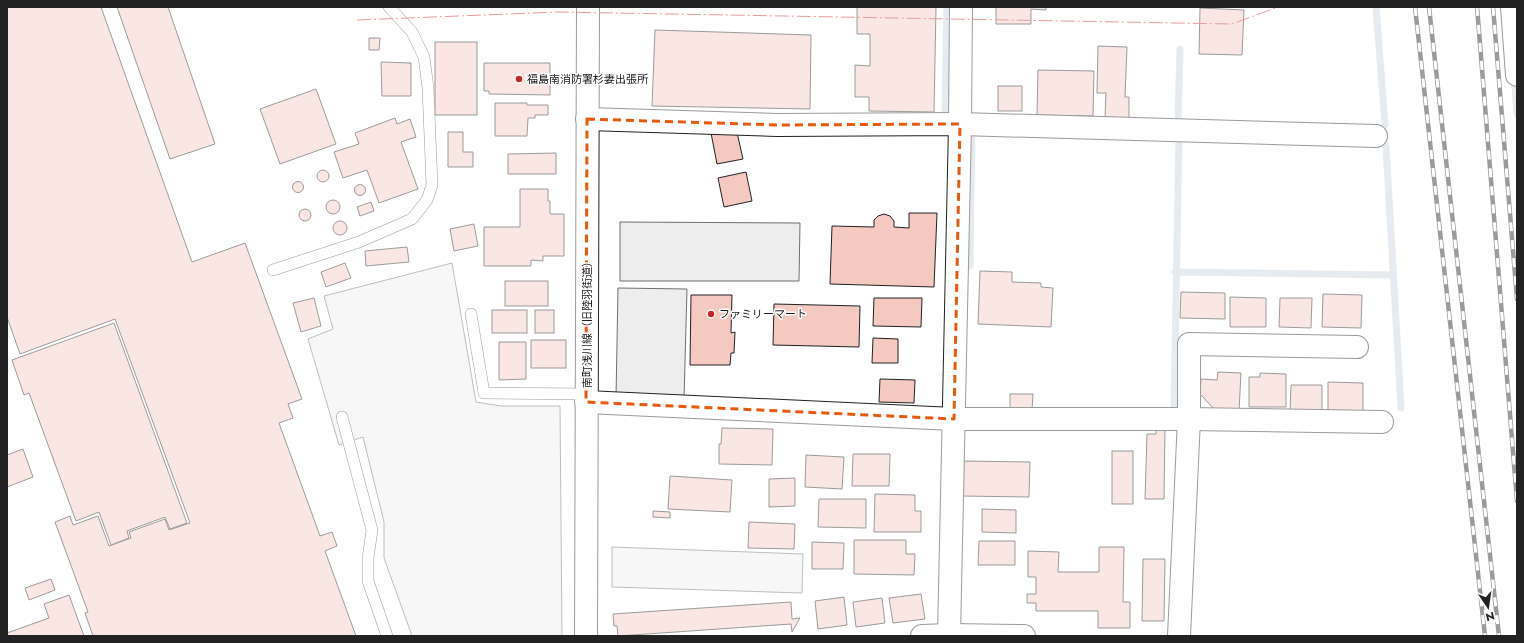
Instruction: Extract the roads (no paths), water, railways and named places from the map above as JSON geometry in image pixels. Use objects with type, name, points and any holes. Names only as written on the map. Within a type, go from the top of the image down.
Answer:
[{"type":"street","name":"南町浅川線（旧陸羽街道）","points":[[586,636],[588,7]]},
{"type":"street","points":[[949,635],[960,124],[961,7]]},
{"type":"street","points":[[1512,7],[1517,67]]},
{"type":"street","points":[[587,119],[777,125],[960,124],[1376,136]]},
{"type":"street","points":[[1179,636],[1189,419],[1189,344],[1357,347]]},
{"type":"street","points":[[586,398],[954,419],[1189,419],[1382,422]]},
{"type":"street","points":[[922,636],[1024,636]]},
{"type":"lane","points":[[273,270],[359,242],[412,219],[427,200],[432,185],[428,88],[424,57],[412,32],[389,7]]},
{"type":"lane","points":[[471,314],[484,393],[586,398]]},
{"type":"lane","points":[[342,417],[372,530],[368,558],[368,582],[387,636]]},
{"type":"waterway","points":[[945,113],[947,7]]},
{"type":"waterway","points":[[1376,7],[1385,125]]},
{"type":"waterway","points":[[1178,120],[1180,49]]},
{"type":"waterway","points":[[1517,90],[1515,87],[1517,114]]},
{"type":"waterway","points":[[970,266],[972,129]]},
{"type":"waterway","points":[[1174,408],[1179,135]]},
{"type":"waterway","points":[[1386,146],[1401,408]]},
{"type":"waterway","points":[[1175,272],[1393,275]]},
{"type":"railway","points":[[1415,7],[1485,636]]},
{"type":"railway","points":[[1429,7],[1499,636]]},
{"type":"railway","points":[[1477,7],[1517,501]]},
{"type":"railway","points":[[1493,7],[1517,299]]},
{"type":"place","name":"福島南消防署杉妻出張所","points":[[519,79]]},
{"type":"place","name":"ファミリーマート","points":[[711,314]]}]
